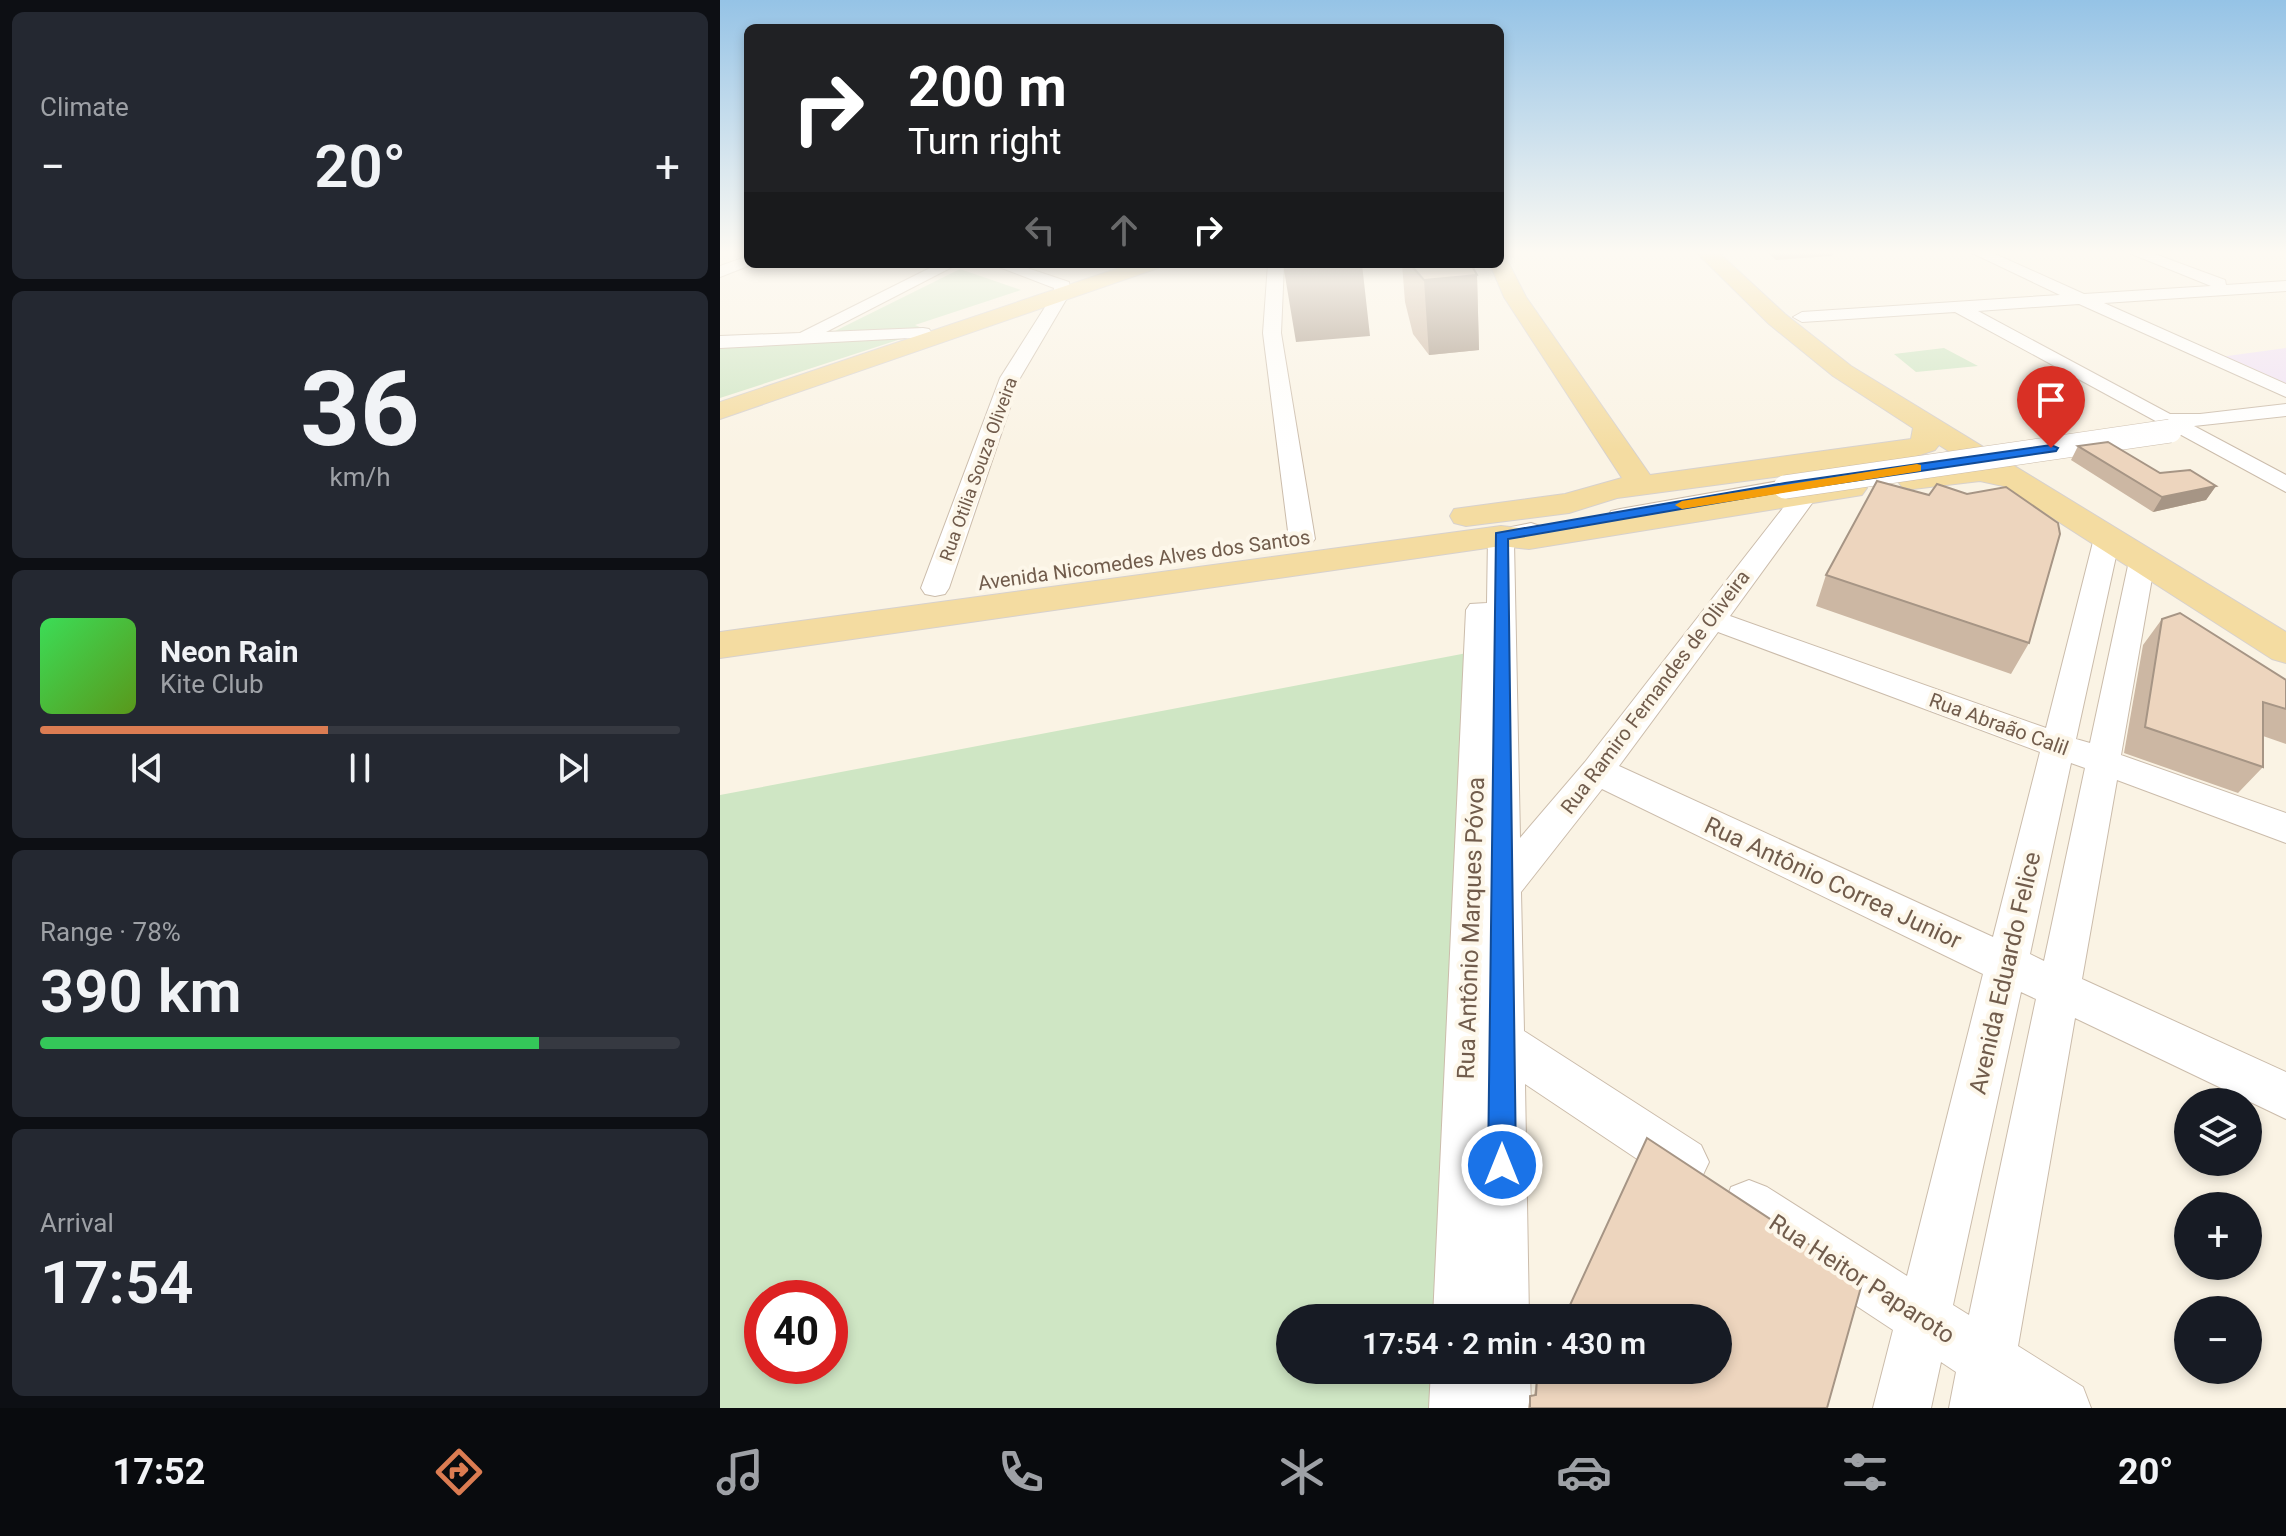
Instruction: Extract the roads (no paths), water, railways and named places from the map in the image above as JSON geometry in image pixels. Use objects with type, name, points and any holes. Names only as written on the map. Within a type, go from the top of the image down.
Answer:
[{"type":"main road","points":[[720,401],[968,319]]},
{"type":"main road","points":[[720,411],[979,319]]},
{"type":"main road","points":[[1518,319],[1540,351]]},
{"type":"main road","points":[[1525,319],[1568,413],[1627,487]]},
{"type":"main road","points":[[1777,319],[1842,371],[2286,650]]},
{"type":"main road","points":[[1804,319],[1866,367],[2286,621]]},
{"type":"main road","name":"Avenida Nicomedes Alves dos Santos","points":[[720,617],[1569,503],[1627,487],[1921,447],[1925,444],[1928,425]]},
{"type":"main road","points":[[1876,454],[1912,465],[1915,472],[1904,481]]},
{"type":"main road","name":"Avenida Nicomedes Alves dos Santos","points":[[720,645],[1491,538],[1529,539],[1788,486],[1904,481],[1967,472],[2014,479]]},
{"type":"street","points":[[795,340],[838,319]]},
{"type":"street","name":"Rua Otilia Souza Oliveira","points":[[935,588],[1010,378],[1045,319]]},
{"type":"street","points":[[1273,319],[1272,333],[1302,539]]},
{"type":"street","points":[[1981,319],[2286,485]]},
{"type":"street","points":[[2126,319],[2286,391]]},
{"type":"street","points":[[720,342],[923,333]]},
{"type":"street","name":"Avenida Nicomedes Alves dos Santos","points":[[1569,503],[1660,493],[1788,486],[2173,424],[2286,410]]},
{"type":"street","name":"Rua Ramiro Fernandes de Oliveira","points":[[1502,887],[1597,771],[1711,619],[1788,486]]},
{"type":"street","name":"Rua Antônio Marques Póvoa","points":[[1460,1304],[1473,852],[1491,538]]},
{"type":"street","name":"Rua Antônio Marques Póvoa","points":[[1491,538],[1502,887],[1502,1304]]},
{"type":"street","name":"Avenida Eduardo Felice","points":[[1902,1408],[2107,538]]},
{"type":"street","points":[[1983,1384],[2142,561]]},
{"type":"street","name":"Rua Abraão Calil","points":[[1711,619],[2286,828]]},
{"type":"street","points":[[2086,630],[2127,644]]},
{"type":"street","name":"Rua Antônio Correa Junior","points":[[1597,771],[2286,1096]]},
{"type":"street","points":[[1473,852],[1488,861],[1493,878],[1502,887]]},
{"type":"street","name":"Rua Heitor Paparoto","points":[[1502,1043],[1923,1320],[1983,1384],[2062,1408]]},
{"type":"street","points":[[1458,1408],[1459,1384]]},
{"type":"street","points":[[1502,1384],[1502,1408]]}]
